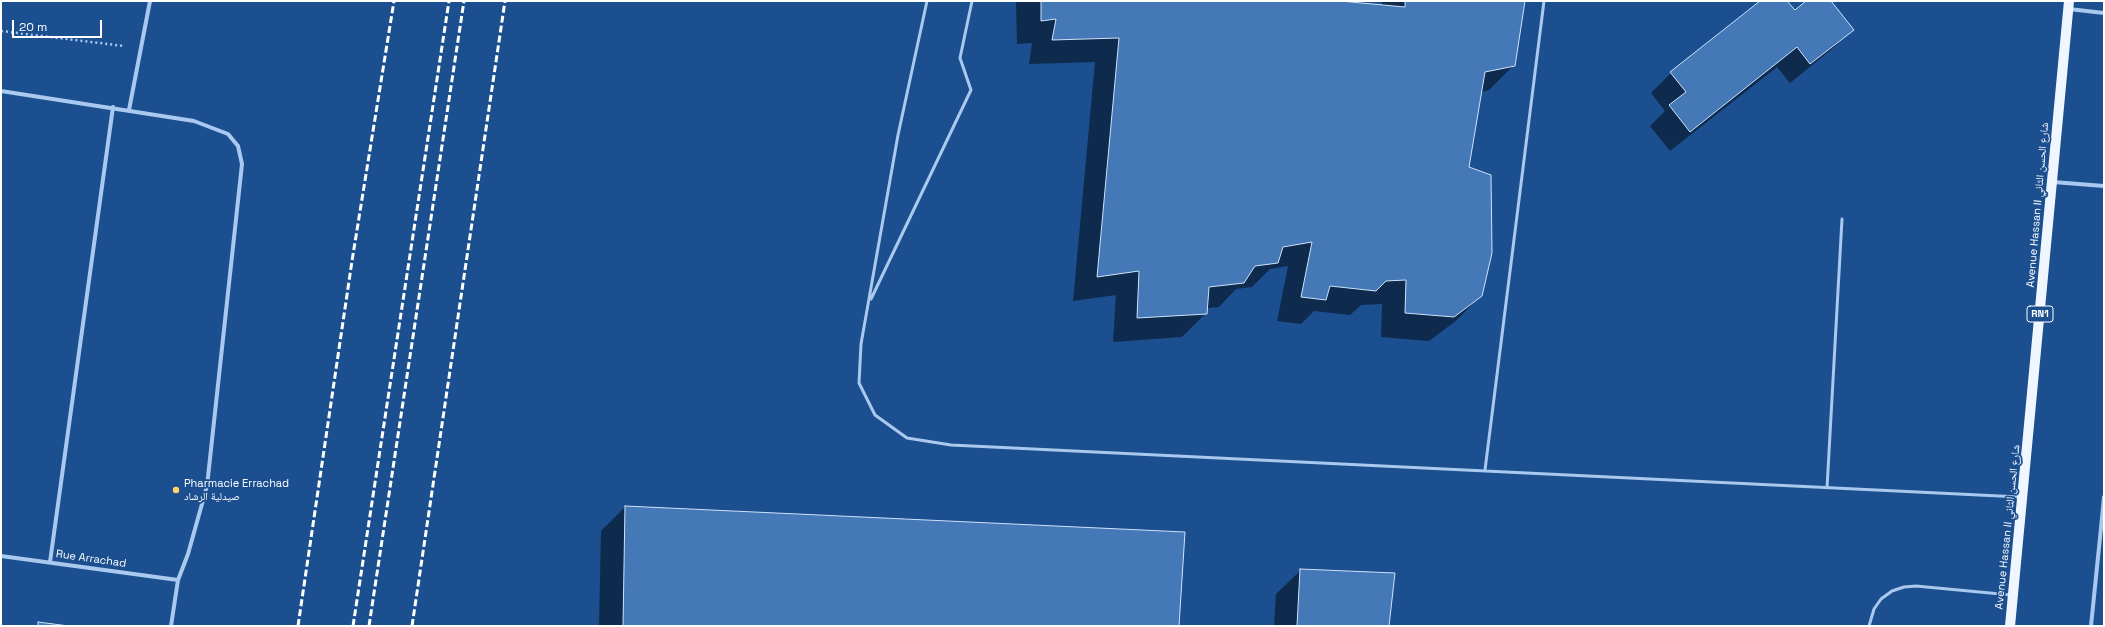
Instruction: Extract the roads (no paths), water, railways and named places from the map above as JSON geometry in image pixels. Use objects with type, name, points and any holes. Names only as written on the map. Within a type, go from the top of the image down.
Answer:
[{"type":"main road","name":"Avenue Hassan II شارع الحسن الثاني","points":[[2010,626],[2069,5]]},
{"type":"street","points":[[129,110],[150,1]]},
{"type":"street","points":[[2069,5],[2104,13]]},
{"type":"street","points":[[1,91],[113,107],[194,121],[216,128],[228,134],[238,146],[242,164],[207,486],[188,554],[178,580],[171,626]]},
{"type":"street","points":[[50,562],[113,107]]},
{"type":"street","points":[[2052,182],[2104,186]]},
{"type":"street","points":[[2091,626],[2104,498]]},
{"type":"street","name":"Rue Arrachad","points":[[1,556],[178,580]]},
{"type":"lane","points":[[927,1],[898,135],[861,344],[859,383],[875,415],[907,438],[951,445],[2023,497]]},
{"type":"lane","points":[[868,304],[971,90],[960,58],[972,1]]},
{"type":"lane","points":[[1485,470],[1544,1]]},
{"type":"lane","points":[[1827,488],[1842,219]]},
{"type":"lane","points":[[1869,626],[1874,609],[1881,599],[1904,587],[1916,586],[2013,595]]},
{"type":"railway","points":[[298,626],[352,261],[394,1]]},
{"type":"railway","points":[[353,626],[449,1]]},
{"type":"railway","points":[[369,626],[464,1]]},
{"type":"railway","points":[[412,626],[505,1]]},
{"type":"place","name":"Pharmacie Errachad صيدلية الرشاد","points":[[176,490]]}]
